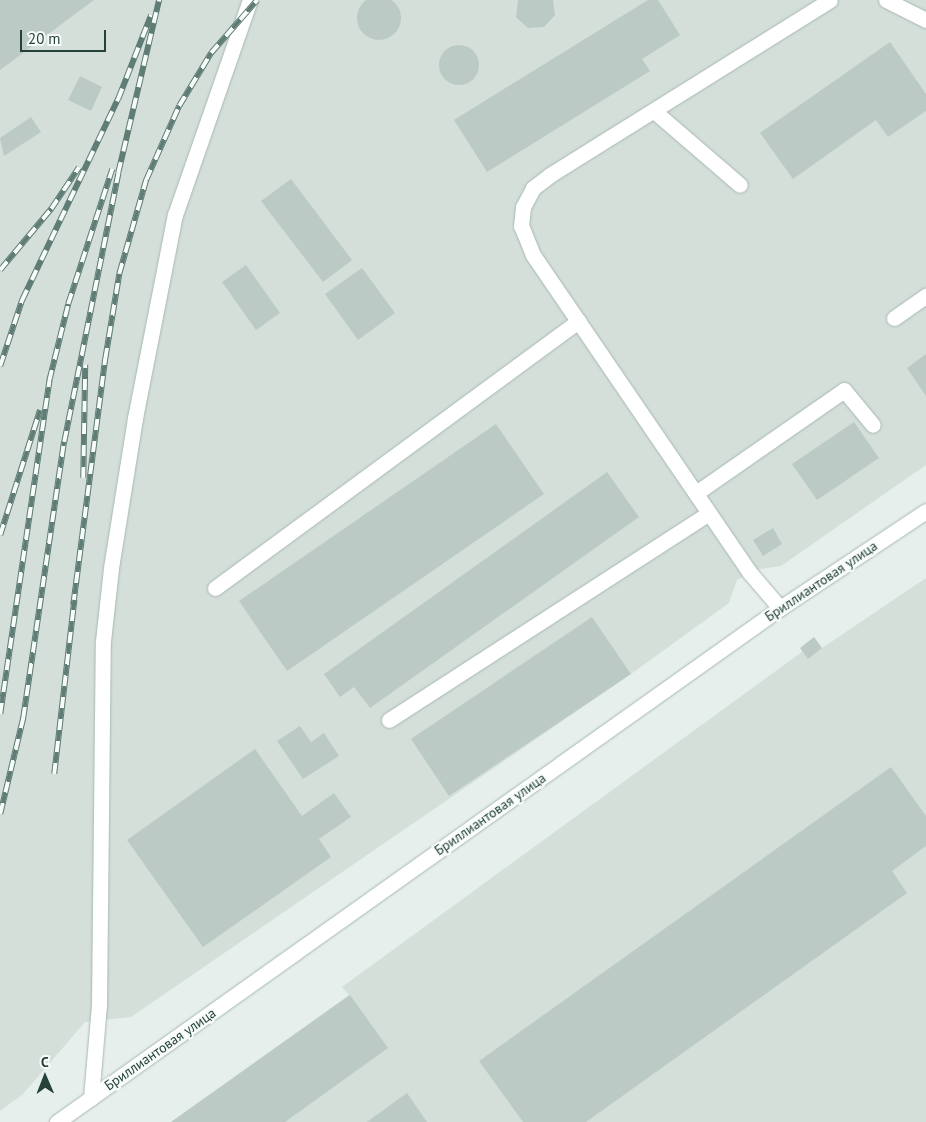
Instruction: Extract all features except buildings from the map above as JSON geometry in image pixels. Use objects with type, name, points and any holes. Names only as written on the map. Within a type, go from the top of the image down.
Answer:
[{"type":"street","points":[[91,1098],[99,1005],[104,641],[111,568],[135,418],[175,215],[250,0]]},
{"type":"street","points":[[780,608],[750,574],[525,241],[523,207],[533,188],[550,175],[830,0]]},
{"type":"street","points":[[886,0],[926,20]]},
{"type":"street","points":[[654,111],[740,185]]},
{"type":"street","points":[[894,318],[926,296]]},
{"type":"street","points":[[215,588],[579,321]]},
{"type":"street","points":[[696,493],[844,390],[873,426]]},
{"type":"street","name":"Бриллиантовая улица","points":[[57,1122],[780,608],[926,511]]},
{"type":"street","points":[[389,720],[709,513]]},
{"type":"shaded area","points":[[0,0],[926,0],[926,465],[781,566],[760,569],[737,580],[729,603],[631,674],[131,1017],[85,1022],[23,1094],[0,1111]]},
{"type":"shaded area","points":[[926,578],[926,1122],[171,1122],[349,995],[342,987],[803,651],[822,648]]},
{"type":"railway","points":[[0,814],[23,718],[64,442],[118,173],[159,0]]},
{"type":"railway","points":[[73,605],[105,359],[119,274],[146,180],[179,106],[211,53],[257,0]]},
{"type":"railway","points":[[0,366],[22,300],[118,99],[151,15]]},
{"type":"railway","points":[[0,270],[51,209],[79,167]]},
{"type":"railway","points":[[0,714],[49,381],[68,304],[112,169]]},
{"type":"railway","points":[[83,478],[85,365]]},
{"type":"railway","points":[[0,535],[40,410]]},
{"type":"railway","points":[[54,774],[74,600]]}]
